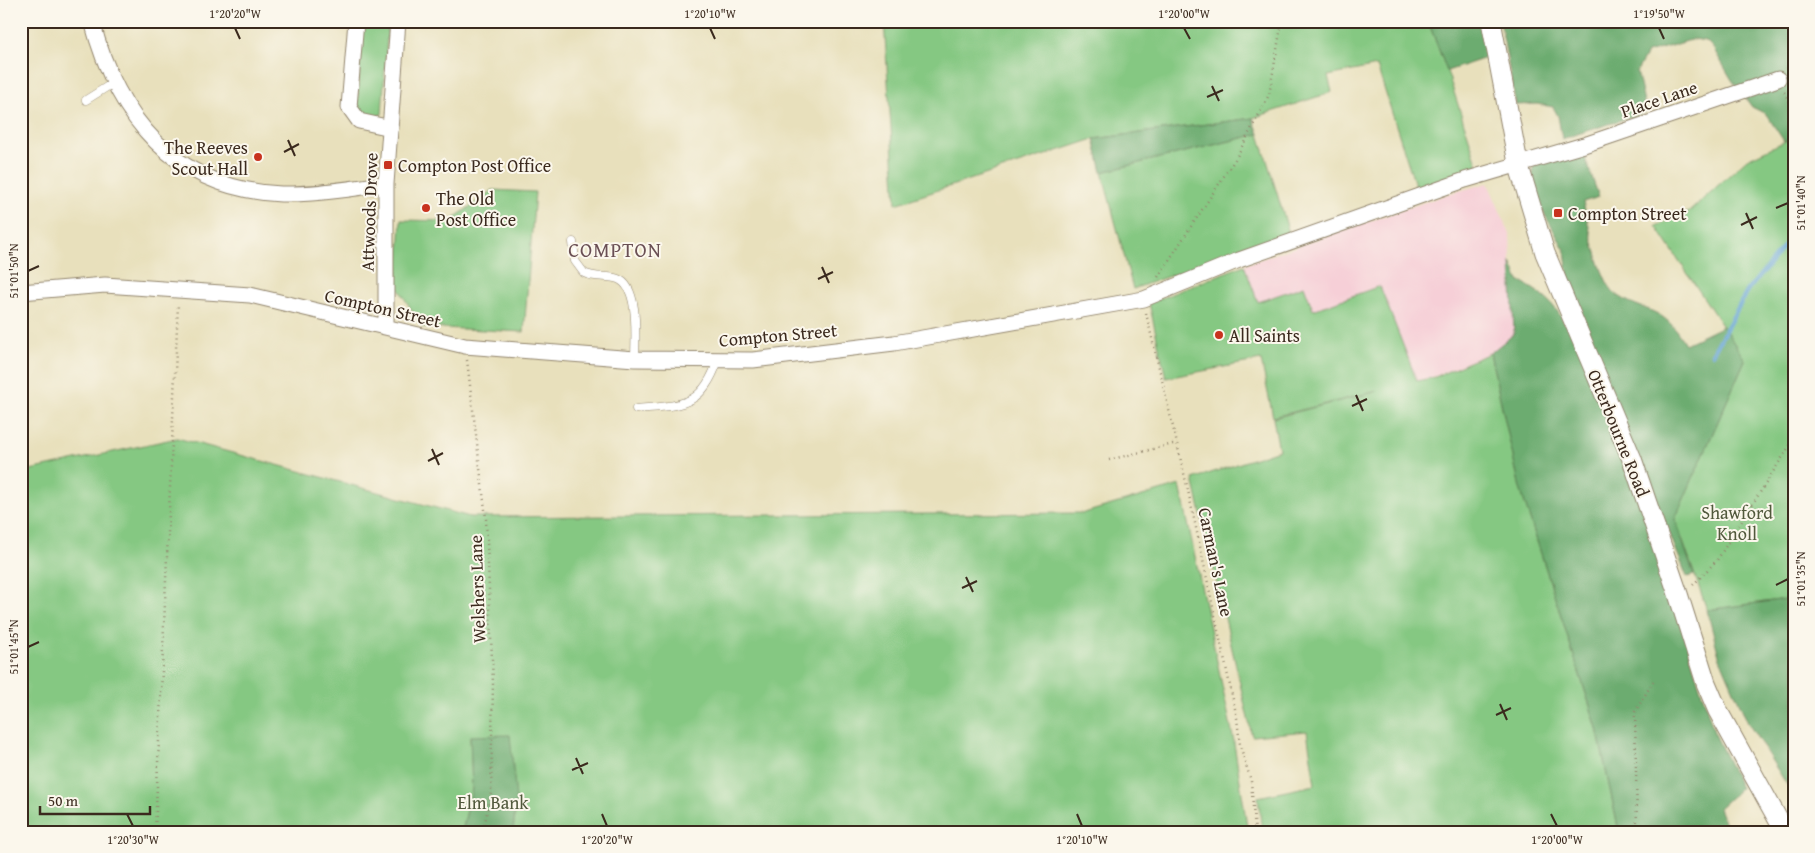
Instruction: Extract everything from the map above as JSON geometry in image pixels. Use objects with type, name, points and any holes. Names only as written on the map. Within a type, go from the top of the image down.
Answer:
[{"type":"street","points":[[92,21],[99,51],[113,83],[135,117],[163,150],[193,172],[216,182],[241,189],[281,194],[326,192],[386,184]]},
{"type":"street","points":[[356,21],[350,107],[359,121],[391,128]]},
{"type":"street","name":"Attwoods Drove","points":[[386,328],[386,184],[398,21]]},
{"type":"street","name":"Otterbourne Road","points":[[1491,21],[1518,164],[1545,253],[1632,459],[1706,683],[1718,711],[1785,832]]},
{"type":"street","name":"Place Lane","points":[[1518,164],[1584,145],[1778,79]]},
{"type":"street","name":"Compton Street","points":[[21,292],[105,285],[250,295],[465,346],[635,359],[753,360],[894,343],[1144,299],[1239,260],[1518,164]]},
{"type":"lane","points":[[86,100],[113,83]]},
{"type":"lane","points":[[573,242],[575,261],[584,273],[598,277],[615,278],[626,284],[633,304],[635,359]]},
{"type":"lane","points":[[636,409],[678,405],[700,396],[712,378],[718,360]]},
{"type":"path","points":[[1144,299],[1236,158],[1269,95],[1282,21]]},
{"type":"path","points":[[1778,79],[1794,110]]},
{"type":"path","points":[[155,832],[179,290]]},
{"type":"path","name":"Carman's Lane","points":[[1144,299],[1147,322],[1177,443],[1235,708],[1240,745],[1251,781],[1255,832]]},
{"type":"path","name":"Welshers Lane","points":[[465,346],[486,518],[493,683],[491,794],[483,832]]},
{"type":"path","points":[[1678,594],[1696,583],[1717,560],[1794,439]]},
{"type":"path","points":[[1109,460],[1177,443]]},
{"type":"path","points":[[1636,832],[1635,712],[1654,680]]},
{"type":"shaded area","points":[[1488,183],[1510,234],[1514,334],[1491,352],[1435,376],[1416,381],[1380,286],[1313,310],[1303,286],[1258,302],[1244,265],[1451,193]]},
{"type":"green space","points":[[363,21],[388,21],[382,114],[375,117],[360,114],[357,108]]},
{"type":"green space","points":[[884,21],[1428,21],[1447,71],[1478,166],[1416,188],[1377,66],[1328,76],[1332,92],[1253,118],[1094,139],[896,204]]},
{"type":"green space","points":[[1428,21],[1480,21],[1489,57],[1447,71]]},
{"type":"green space","points":[[1500,21],[1794,21],[1794,137],[1784,141],[1766,114],[1752,107],[1732,80],[1713,48],[1706,41],[1694,39],[1647,53],[1637,71],[1646,112],[1562,139],[1558,116],[1553,107],[1537,104],[1516,105]]},
{"type":"green space","points":[[1253,118],[1259,134],[1102,172],[1094,139]]},
{"type":"green space","points":[[1259,134],[1289,233],[1133,289],[1102,172]]},
{"type":"green space","name":"Shawford Knoll","points":[[1794,137],[1794,598],[1707,610],[1675,519],[1745,360],[1656,226],[1689,212],[1747,159]]},
{"type":"green space","points":[[1583,152],[1599,197],[1583,202],[1595,251],[1604,277],[1615,293],[1625,300],[1656,313],[1665,319],[1676,330],[1685,344],[1723,326],[1745,360],[1675,519],[1694,575],[1687,577],[1646,475],[1691,658],[1714,732],[1741,788],[1719,808],[1728,832],[1619,832],[1597,728],[1520,488],[1490,353],[1514,334],[1511,262],[1519,281],[1534,289],[1546,299],[1557,310],[1566,325],[1578,311],[1569,282],[1565,250],[1538,203],[1532,182],[1534,165]]},
{"type":"green space","points":[[493,190],[535,192],[524,332],[422,327],[397,286],[401,220],[450,221]]},
{"type":"green space","points":[[1244,265],[1258,302],[1304,286],[1313,310],[1380,286],[1417,381],[1435,377],[1490,353],[1520,488],[1597,728],[1619,832],[1262,832],[1258,797],[1315,785],[1307,731],[1252,736],[1193,479],[1279,450],[1273,418],[1378,391],[1273,417],[1261,360],[1166,378],[1149,303]]},
{"type":"green space","points":[[177,438],[470,517],[1084,513],[1180,485],[1233,737],[1248,832],[513,832],[516,799],[470,736],[472,789],[462,832],[21,832],[21,472]]},
{"type":"green space","points":[[1794,598],[1794,796],[1748,723],[1719,656],[1707,610]]},
{"type":"green space","name":"Elm Bank","points":[[510,735],[516,799],[513,832],[462,832],[472,789],[470,736]]},
{"type":"waterway","points":[[1712,354],[1748,290],[1794,234]]},
{"type":"place","name":"The Reeves Scout Hall","points":[[258,157]]},
{"type":"place","name":"Compton Post Office","points":[[388,165]]},
{"type":"place","name":"The Old Post Office","points":[[426,208]]},
{"type":"place","name":"Compton Street","points":[[1558,213]]},
{"type":"place","name":"All Saints","points":[[1219,335]]},
{"type":"district","name":"COMPTON","points":[[615,249]]}]
